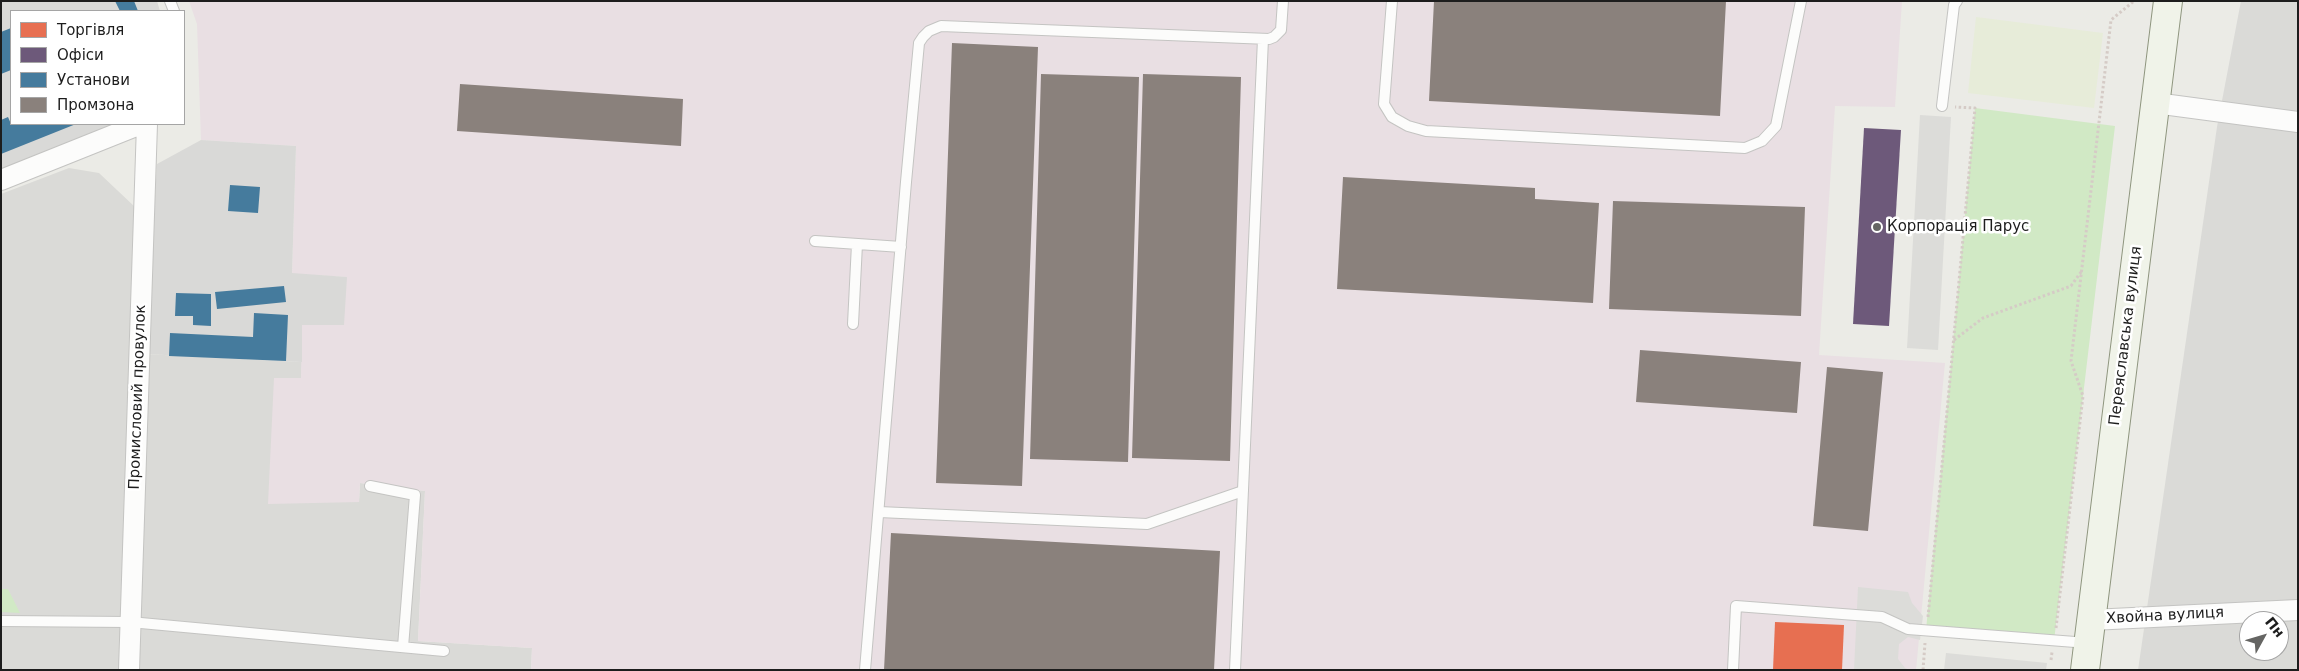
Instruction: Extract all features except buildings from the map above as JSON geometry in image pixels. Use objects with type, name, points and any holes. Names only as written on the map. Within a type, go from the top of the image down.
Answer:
[{"type":"main road","name":"Переяславська вулиця","points":[[2088,645],[2168,1]]},
{"type":"street","points":[[2155,103],[2298,122]]},
{"type":"street","points":[[1,180],[138,125]]},
{"type":"street","name":"Промисловий провулок","points":[[129,670],[146,125]]},
{"type":"street","name":"Хвойна вулиця","points":[[2088,645],[2298,610]]},
{"type":"lane","points":[[865,670],[920,43],[929,31],[941,26],[1274,38],[1281,30],[1283,1]]},
{"type":"lane","points":[[1392,1],[1384,104],[1392,117],[1408,126],[1426,131],[1745,148],[1762,141],[1776,126],[1801,1]]},
{"type":"lane","points":[[1942,106],[1956,1]]},
{"type":"lane","points":[[1235,670],[1263,39]]},
{"type":"lane","points":[[815,241],[901,247]]},
{"type":"lane","points":[[853,324],[857,244]]},
{"type":"lane","points":[[370,486],[415,495],[403,647]]},
{"type":"lane","points":[[879,512],[1147,524],[1243,492]]},
{"type":"lane","points":[[1733,670],[1736,606],[1882,617],[1908,629],[2088,645]]},
{"type":"lane","points":[[1,621],[130,622],[444,651]]},
{"type":"path","points":[[2054,641],[2083,396],[2071,361],[2110,20],[2134,1]]},
{"type":"path","points":[[1923,670],[1975,108],[1942,106]]},
{"type":"path","points":[[1954,340],[1983,318],[2071,286],[2081,271]]},
{"type":"shaded area","points":[[1,1],[157,1],[160,10],[10,10],[10,125],[117,125],[1,169]]},
{"type":"shaded area","points":[[189,1],[1902,1],[1895,107],[1835,106],[1819,355],[1945,363],[1916,670],[531,670],[532,648],[418,641],[425,491],[360,483],[359,502],[268,504],[274,378],[301,378],[302,325],[347,277],[292,274],[296,146],[201,140],[197,24]]},
{"type":"shaded area","points":[[2241,1],[2298,1],[2298,670],[2138,670],[2217,127]]},
{"type":"shaded area","points":[[1920,115],[1951,117],[1938,350],[1907,348]]},
{"type":"shaded area","points":[[201,140],[296,146],[292,273],[347,277],[344,325],[302,325],[302,362],[145,354],[157,164]]},
{"type":"shaded area","points":[[69,168],[99,173],[135,207],[145,354],[302,362],[301,378],[275,378],[359,502],[360,483],[425,491],[418,641],[532,648],[531,670],[1,670],[1,194]]},
{"type":"shaded area","points":[[1858,587],[1908,592],[1912,603],[1923,616],[1920,640],[1908,637],[1899,644],[1898,659],[1905,668],[1910,670],[1854,670]]},
{"type":"shaded area","points":[[1946,653],[2047,663],[2046,670],[1944,670]]},
{"type":"green space","points":[[1976,17],[2103,33],[2094,108],[1968,93]]},
{"type":"green space","points":[[1975,108],[2115,126],[2054,641],[1926,630]]},
{"type":"green space","points":[[1,589],[8,589],[20,613],[1,612]]},
{"type":"place","name":"Корпорація Парус","points":[[1877,227]]}]
